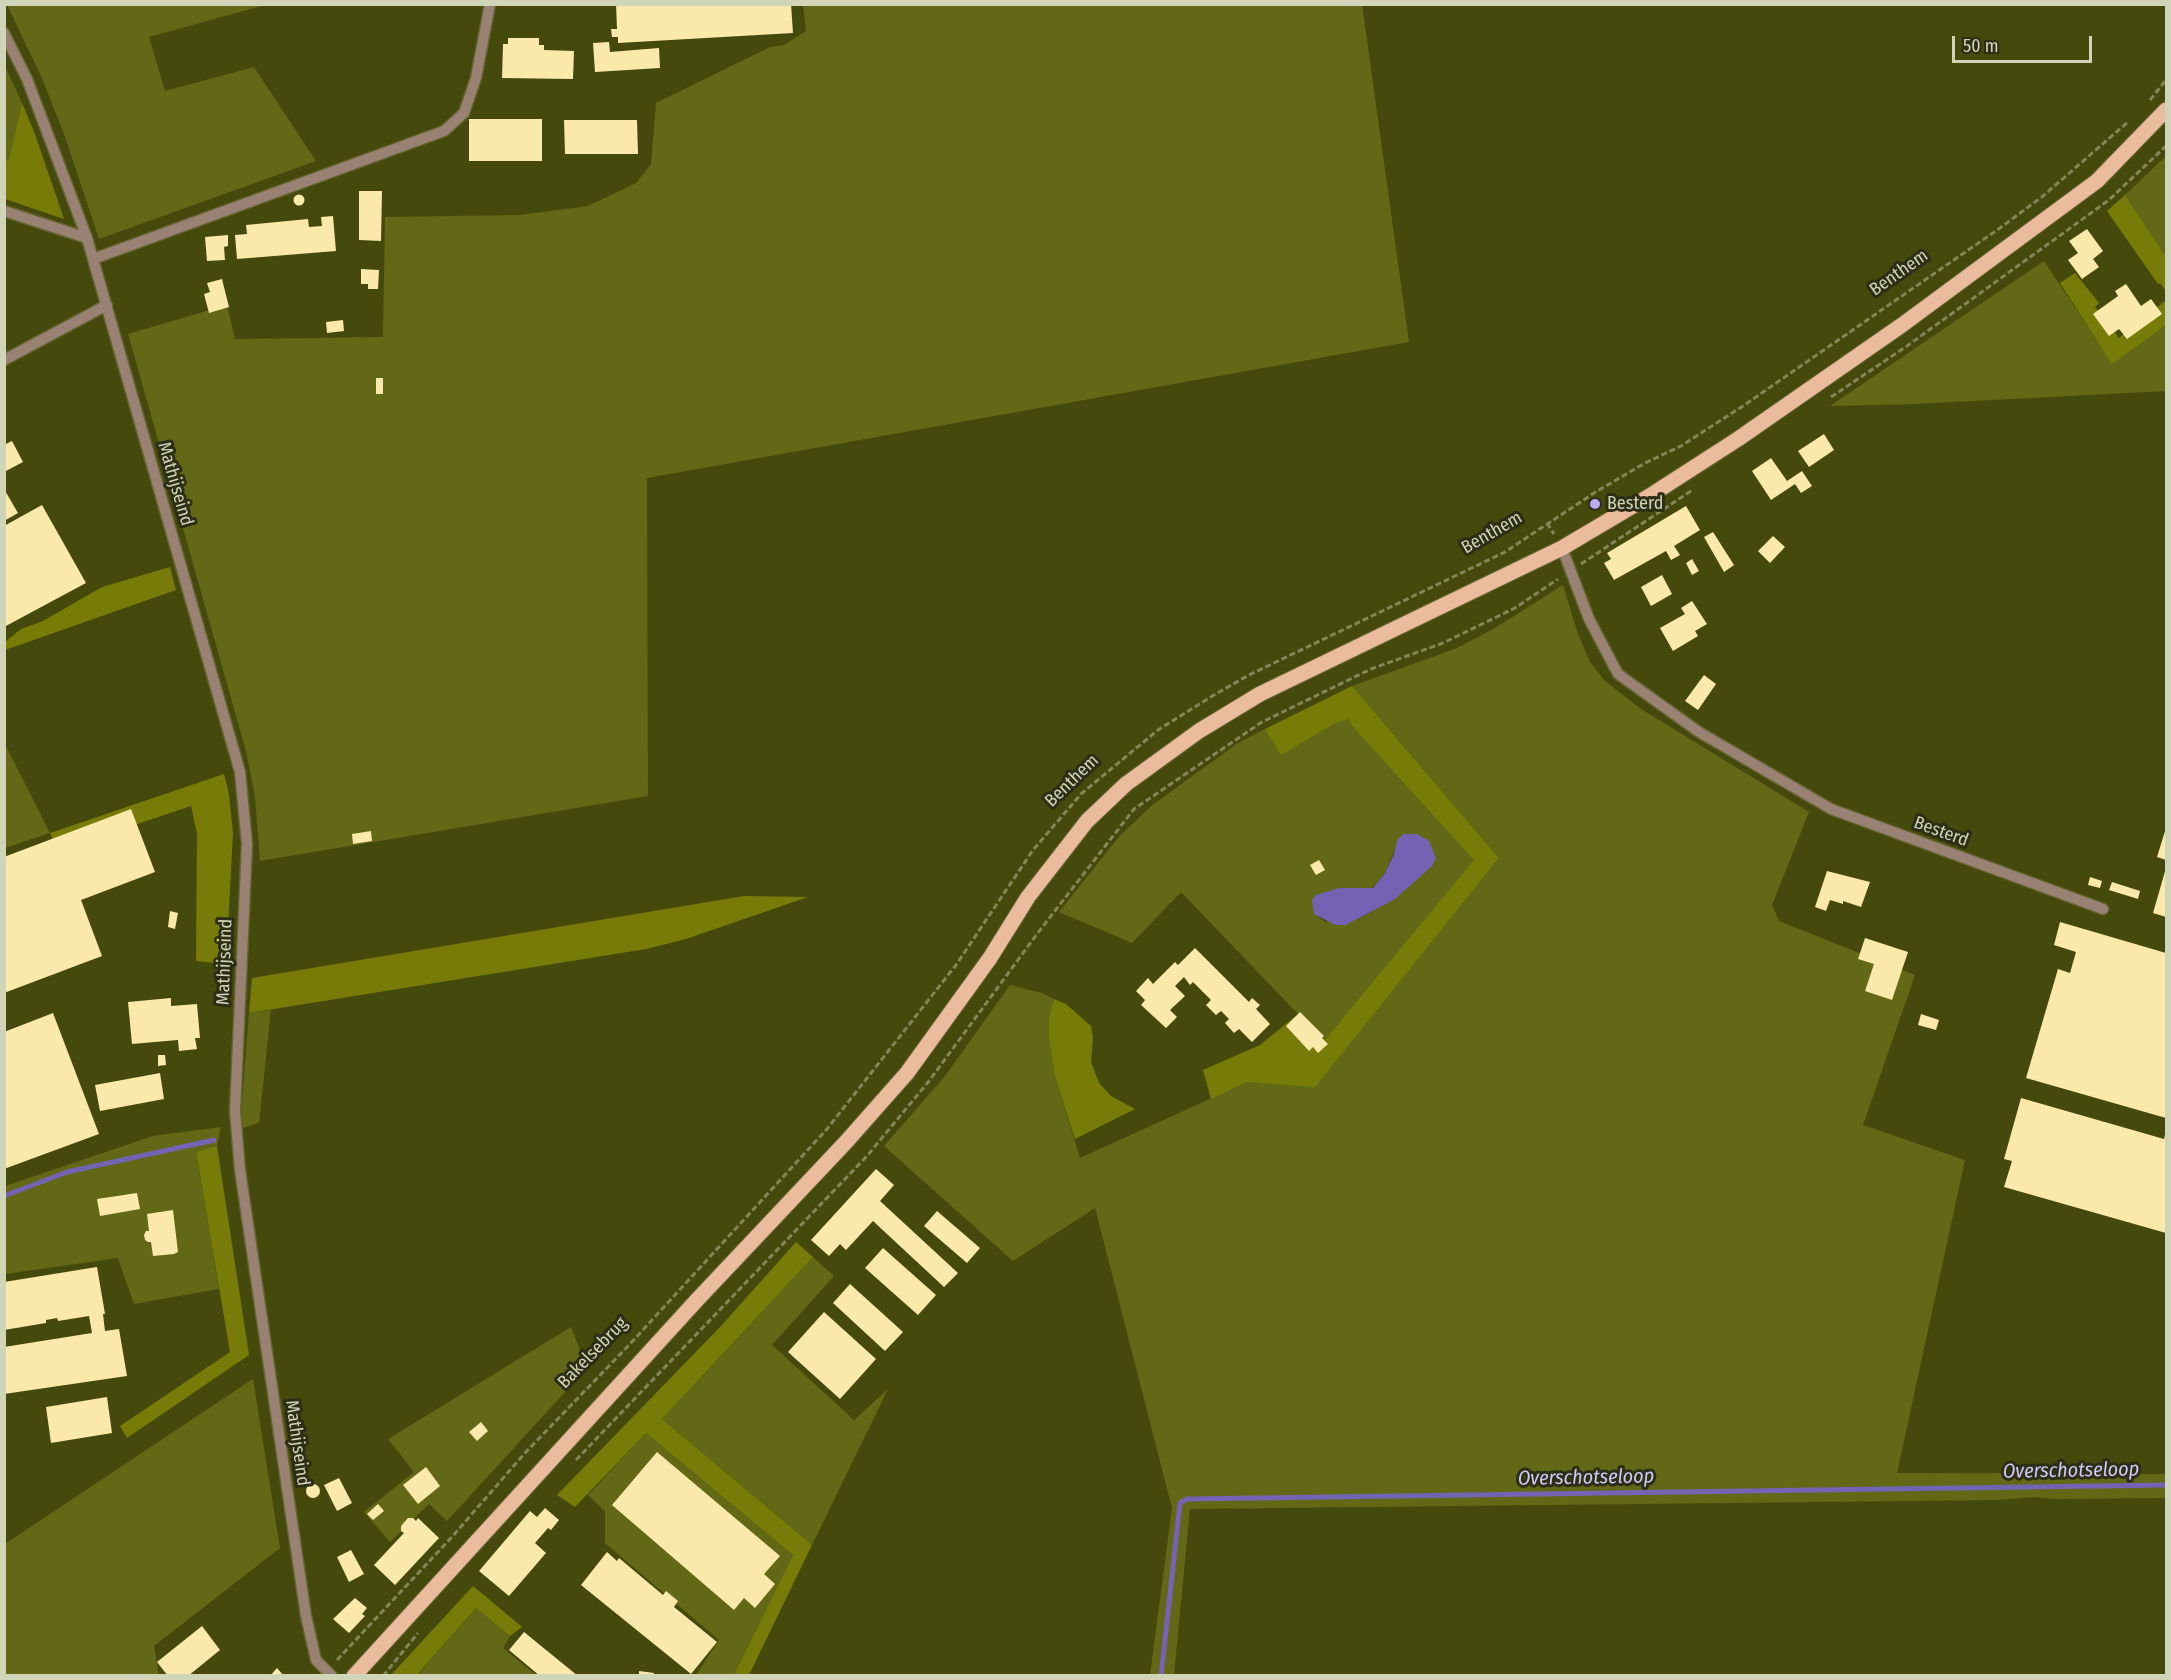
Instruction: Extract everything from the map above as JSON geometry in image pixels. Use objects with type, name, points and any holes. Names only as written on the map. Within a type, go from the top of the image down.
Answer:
[{"type":"main road","points":[[354,1676],[907,1073],[990,958],[1028,897],[1087,821],[1126,784],[1199,731],[1260,694],[1562,548],[1648,497],[1738,439],[1902,325],[2097,181],[2166,110]]},
{"type":"street","points":[[93,259],[444,131],[464,113],[476,78],[490,4]]},
{"type":"street","name":"Mathijseind","points":[[4,33],[27,79],[87,238],[240,772],[247,844],[235,1112],[240,1170],[306,1616],[316,1660],[329,1673]]},
{"type":"street","points":[[4,211],[87,238]]},
{"type":"street","points":[[4,360],[107,305]]},
{"type":"street","name":"Besterd","points":[[1562,548],[1589,619],[1618,674],[1698,732],[1831,810],[2103,909]]},
{"type":"path","points":[[2149,101],[2166,80]]},
{"type":"path","name":"Benthem","points":[[884,1058],[956,965],[1033,850],[1082,794],[1158,730],[1249,675],[1505,552],[1594,493],[1645,463],[1681,446],[1743,406],[2000,228],[2075,169],[2136,115]]},
{"type":"path","points":[[1829,398],[1907,346],[2109,200],[2166,146]]},
{"type":"path","points":[[571,1465],[867,1156],[929,1081],[1037,934],[1134,809],[1262,722],[1371,669],[1443,643],[1515,609],[1694,490]]},
{"type":"path","name":"Bakelsebrug","points":[[329,1673],[525,1453],[630,1344],[827,1129],[884,1058]]},
{"type":"path","points":[[383,1676],[424,1627]]},
{"type":"shaded area","points":[[1362,4],[1409,342],[647,478],[648,796],[260,861],[255,797],[246,751],[128,334],[227,305],[235,339],[383,337],[385,217],[520,215],[588,206],[636,183],[651,164],[656,103],[770,47],[784,45],[806,31],[803,5]]},
{"type":"shaded area","points":[[7,5],[265,5],[149,37],[165,91],[254,67],[316,161],[99,239],[64,134],[42,78]]},
{"type":"shaded area","points":[[4,64],[22,103],[9,159],[5,161]]},
{"type":"shaded area","points":[[22,103],[64,219],[5,199],[5,161],[9,159]]},
{"type":"shaded area","points":[[2166,156],[2166,257],[2125,195]]},
{"type":"shaded area","points":[[2125,195],[2166,257],[2166,291],[2160,283],[2158,284],[2107,211]]},
{"type":"shaded area","points":[[2044,261],[2112,363],[2166,325],[2166,391],[1830,406]]},
{"type":"shaded area","points":[[2075,273],[2099,303],[2095,307],[2119,338],[2166,300],[2166,325],[2112,364],[2060,283]]},
{"type":"shaded area","points":[[170,567],[176,590],[5,650],[5,642],[21,629],[43,621],[102,587]]},
{"type":"shaded area","points":[[1563,585],[1578,634],[1590,662],[1605,681],[1641,709],[1809,812],[1772,905],[1779,921],[1915,975],[1863,1125],[1965,1160],[1897,1473],[2166,1474],[2166,1498],[2056,1499],[2033,1497],[1998,1500],[1190,1509],[1174,1675],[1150,1675],[1172,1508],[1095,1208],[1013,1261],[884,1146],[945,1076],[1010,985],[1042,993],[1054,999],[1049,1017],[1049,1039],[1055,1076],[1080,1158],[1247,1082],[1315,1086],[1499,858],[1352,686],[1457,648],[1495,628]]},
{"type":"shaded area","points":[[1352,686],[1499,858],[1315,1087],[1247,1082],[1211,1099],[1203,1070],[1260,1045],[1298,1014],[1323,1042],[1474,860],[1352,726],[1349,719],[1334,724],[1281,755],[1265,729]]},
{"type":"shaded area","points":[[1349,719],[1352,726],[1475,860],[1323,1042],[1181,892],[1132,943],[1059,912],[1118,838],[1151,806],[1238,743],[1265,729],[1282,754],[1334,724]],"holes":[[[1418,835],[1371,912],[1356,920],[1326,922],[1318,917],[1339,888],[1372,888],[1385,873],[1397,844]]]},
{"type":"shaded area","points":[[5,744],[50,833],[4,848]]},
{"type":"shaded area","points":[[224,774],[229,794],[233,833],[226,964],[196,961],[197,834],[191,806],[57,851],[50,833]]},
{"type":"shaded area","points":[[1403,834],[1417,834],[1429,841],[1436,858],[1432,866],[1395,899],[1346,925],[1335,925],[1314,914],[1312,900],[1316,895],[1339,888],[1373,888],[1385,873],[1394,854],[1397,840]]},
{"type":"shaded area","points":[[744,896],[808,897],[686,939],[646,949],[249,1013],[252,978]]},
{"type":"shaded area","points":[[1054,999],[1066,1004],[1091,1026],[1093,1038],[1091,1062],[1099,1083],[1111,1096],[1135,1109],[1075,1139],[1055,1076],[1049,1039],[1049,1017]]},
{"type":"shaded area","points":[[271,1010],[259,1123],[240,1129],[249,1013]]},
{"type":"shaded area","points":[[221,1127],[217,1146],[196,1152],[219,1289],[134,1304],[118,1258],[5,1274],[5,1186],[153,1136]]},
{"type":"shaded area","points":[[217,1146],[249,1355],[127,1438],[120,1426],[230,1352],[196,1152]]},
{"type":"shaded area","points":[[796,1242],[813,1257],[662,1419],[812,1545],[749,1675],[734,1675],[793,1555],[646,1433],[575,1507],[557,1495],[721,1326]]},
{"type":"shaded area","points":[[813,1257],[834,1276],[772,1345],[854,1420],[888,1389],[812,1545],[662,1419]]},
{"type":"shaded area","points":[[571,1327],[587,1368],[447,1521],[429,1504],[390,1542],[364,1512],[414,1472],[388,1439]]},
{"type":"shaded area","points":[[253,1379],[280,1548],[154,1646],[159,1675],[5,1675],[5,1544]]},
{"type":"shaded area","points":[[646,1433],[793,1555],[734,1675],[696,1675],[719,1640],[605,1543],[605,1511],[588,1495]]},
{"type":"shaded area","points":[[473,1586],[522,1627],[510,1636],[476,1608],[417,1675],[391,1675]]},
{"type":"shaded area","points":[[476,1608],[510,1636],[503,1648],[536,1675],[417,1676]]},
{"type":"building","points":[[616,4],[791,4],[793,33],[618,43],[618,37],[612,37],[611,29],[617,29]]},
{"type":"building","points":[[508,38],[539,38],[539,45],[544,45],[544,50],[574,51],[573,79],[502,78],[503,44],[508,44]]},
{"type":"building","points":[[609,42],[610,52],[659,48],[660,68],[595,72],[593,43]]},
{"type":"building","points":[[469,119],[542,119],[542,161],[469,161]]},
{"type":"building","points":[[564,120],[637,120],[638,154],[565,154]]},
{"type":"building","points":[[359,191],[382,191],[381,241],[359,240]]},
{"type":"building","points":[[299,195],[303,196],[303,204],[299,205],[295,204],[294,200],[295,196]]},
{"type":"building","points":[[333,216],[336,251],[237,259],[235,235],[247,234],[246,225],[308,219],[309,227],[322,226],[321,217]]},
{"type":"building","points":[[2087,229],[2103,251],[2093,259],[2099,267],[2082,279],[2068,260],[2078,253],[2069,241]]},
{"type":"building","points":[[228,235],[228,246],[224,247],[225,260],[207,261],[205,237]]},
{"type":"building","points":[[361,269],[379,270],[378,289],[368,289],[368,284],[361,284]]},
{"type":"building","points":[[222,279],[229,307],[209,313],[204,294],[210,292],[207,283]]},
{"type":"building","points":[[2126,284],[2141,306],[2151,299],[2162,314],[2127,339],[2119,329],[2109,336],[2093,314],[2118,296],[2115,291]]},
{"type":"building","points":[[343,320],[344,331],[327,333],[326,322]]},
{"type":"building","points":[[376,378],[383,378],[383,394],[376,394]]},
{"type":"building","points":[[1824,434],[1834,450],[1809,467],[1798,451]]},
{"type":"building","points":[[12,441],[23,462],[4,472],[4,445]]},
{"type":"building","points":[[1771,458],[1787,481],[1802,471],[1812,486],[1801,493],[1795,484],[1771,500],[1752,471]]},
{"type":"building","points":[[4,489],[18,513],[4,521]]},
{"type":"building","points":[[42,505],[86,583],[4,627],[4,526]]},
{"type":"building","points":[[1686,506],[1700,530],[1674,546],[1680,555],[1671,560],[1666,551],[1614,580],[1604,563],[1611,559],[1607,553]]},
{"type":"building","points":[[1713,532],[1734,565],[1724,572],[1704,537]]},
{"type":"building","points":[[1773,536],[1785,547],[1770,563],[1758,551]]},
{"type":"building","points":[[1692,559],[1699,571],[1692,575],[1686,563]]},
{"type":"building","points":[[1662,575],[1672,594],[1651,606],[1641,587]]},
{"type":"building","points":[[1692,601],[1707,624],[1695,631],[1698,636],[1673,651],[1660,628],[1685,614],[1681,608]]},
{"type":"building","points":[[1704,675],[1716,684],[1698,710],[1685,701]]},
{"type":"building","points":[[131,809],[155,872],[81,900],[102,956],[4,993],[4,857]]},
{"type":"building","points":[[2166,828],[2166,860],[2157,857]]},
{"type":"building","points":[[371,831],[372,841],[353,844],[352,834]]},
{"type":"building","points":[[1319,860],[1325,870],[1316,875],[1310,865]]},
{"type":"building","points":[[2166,868],[2166,917],[2153,913]]},
{"type":"building","points":[[1827,871],[1870,882],[1861,907],[1843,901],[1843,904],[1830,900],[1826,911],[1815,907]]},
{"type":"building","points":[[2090,877],[2102,881],[2100,888],[2088,885]]},
{"type":"building","points":[[2112,882],[2140,891],[2138,899],[2109,890]]},
{"type":"building","points":[[170,911],[178,913],[175,929],[168,927]]},
{"type":"building","points":[[2060,922],[2166,953],[2166,1118],[2026,1078],[2058,969],[2070,973],[2076,952],[2054,945]]},
{"type":"building","points":[[1865,938],[1908,952],[1892,1000],[1865,991],[1874,964],[1858,959]]},
{"type":"building","points":[[1195,948],[1249,1002],[1252,998],[1260,1005],[1256,1009],[1270,1024],[1252,1042],[1239,1029],[1234,1033],[1225,1023],[1229,1019],[1221,1011],[1216,1015],[1206,1005],[1211,1000],[1193,982],[1190,985],[1184,977],[1175,986],[1185,996],[1170,1010],[1177,1017],[1166,1028],[1141,1005],[1145,1000],[1136,991],[1148,978],[1153,984],[1175,962],[1178,965]]},
{"type":"building","points":[[171,998],[171,1006],[197,1004],[200,1038],[195,1038],[197,1049],[179,1051],[178,1040],[132,1044],[128,1002]]},
{"type":"building","points":[[1300,1012],[1324,1036],[1322,1038],[1328,1044],[1318,1053],[1313,1047],[1309,1051],[1286,1026]]},
{"type":"building","points":[[53,1013],[99,1134],[4,1169],[4,1032]]},
{"type":"building","points":[[1921,1014],[1939,1020],[1936,1030],[1918,1025]]},
{"type":"building","points":[[158,1055],[165,1055],[166,1065],[158,1066]]},
{"type":"building","points":[[160,1073],[164,1099],[100,1111],[95,1085]]},
{"type":"building","points":[[2021,1098],[2164,1139],[2166,1131],[2166,1233],[2004,1187],[2012,1161],[2004,1159]]},
{"type":"building","points":[[876,1169],[894,1185],[880,1201],[958,1273],[944,1287],[873,1221],[846,1250],[840,1244],[829,1256],[811,1240]]},
{"type":"building","points":[[137,1193],[140,1209],[100,1216],[97,1199]]},
{"type":"building","points":[[173,1210],[178,1252],[153,1256],[151,1242],[145,1240],[144,1235],[146,1231],[149,1231],[147,1214]]},
{"type":"building","points":[[937,1211],[980,1248],[967,1263],[924,1226]]},
{"type":"building","points":[[883,1248],[936,1295],[918,1315],[865,1268]]},
{"type":"building","points":[[97,1267],[105,1314],[103,1314],[105,1331],[119,1329],[127,1376],[4,1394],[4,1347],[92,1333],[89,1316],[58,1321],[57,1318],[46,1320],[46,1323],[4,1330],[4,1282]]},
{"type":"building","points":[[850,1284],[903,1332],[885,1351],[833,1303]]},
{"type":"building","points":[[824,1312],[876,1359],[840,1399],[788,1352]]},
{"type":"building","points":[[107,1397],[112,1433],[51,1443],[46,1407]]},
{"type":"building","points":[[481,1422],[488,1431],[477,1441],[469,1432]]},
{"type":"building","points":[[657,1452],[780,1556],[764,1574],[775,1584],[755,1608],[744,1598],[734,1610],[612,1505]]},
{"type":"building","points":[[426,1467],[440,1486],[418,1504],[403,1485]]},
{"type":"building","points":[[339,1478],[352,1503],[337,1511],[324,1485]]},
{"type":"building","points":[[310,1484],[316,1484],[320,1491],[316,1498],[310,1498],[306,1494],[306,1488]]},
{"type":"building","points":[[378,1504],[384,1511],[373,1520],[367,1514]]},
{"type":"building","points":[[545,1508],[559,1520],[551,1530],[548,1528],[535,1543],[546,1553],[509,1596],[479,1571],[530,1511],[537,1517]]},
{"type":"building","points":[[408,1518],[416,1521],[418,1518],[439,1538],[395,1585],[374,1565],[404,1533],[401,1531],[401,1526]]},
{"type":"building","points":[[351,1550],[364,1574],[349,1582],[337,1557]]},
{"type":"building","points":[[607,1552],[617,1561],[619,1558],[663,1595],[666,1591],[678,1601],[674,1607],[717,1642],[691,1674],[581,1585]]},
{"type":"building","points":[[355,1598],[367,1608],[362,1614],[365,1616],[349,1633],[333,1619]]},
{"type":"building","points":[[202,1626],[220,1650],[188,1676],[168,1676],[157,1662]]},
{"type":"building","points":[[524,1632],[578,1676],[540,1676],[509,1650]]},
{"type":"building","points":[[277,1668],[284,1676],[270,1676]]},
{"type":"building","points":[[639,1671],[654,1673],[653,1676],[639,1676]]},
{"type":"waterway","points":[[4,1196],[67,1172],[214,1140]]},
{"type":"waterway","name":"Overschotseloop","points":[[1161,1676],[1180,1503],[1187,1499],[2166,1485]]},
{"type":"place","name":"Besterd","points":[[1595,504]]}]
